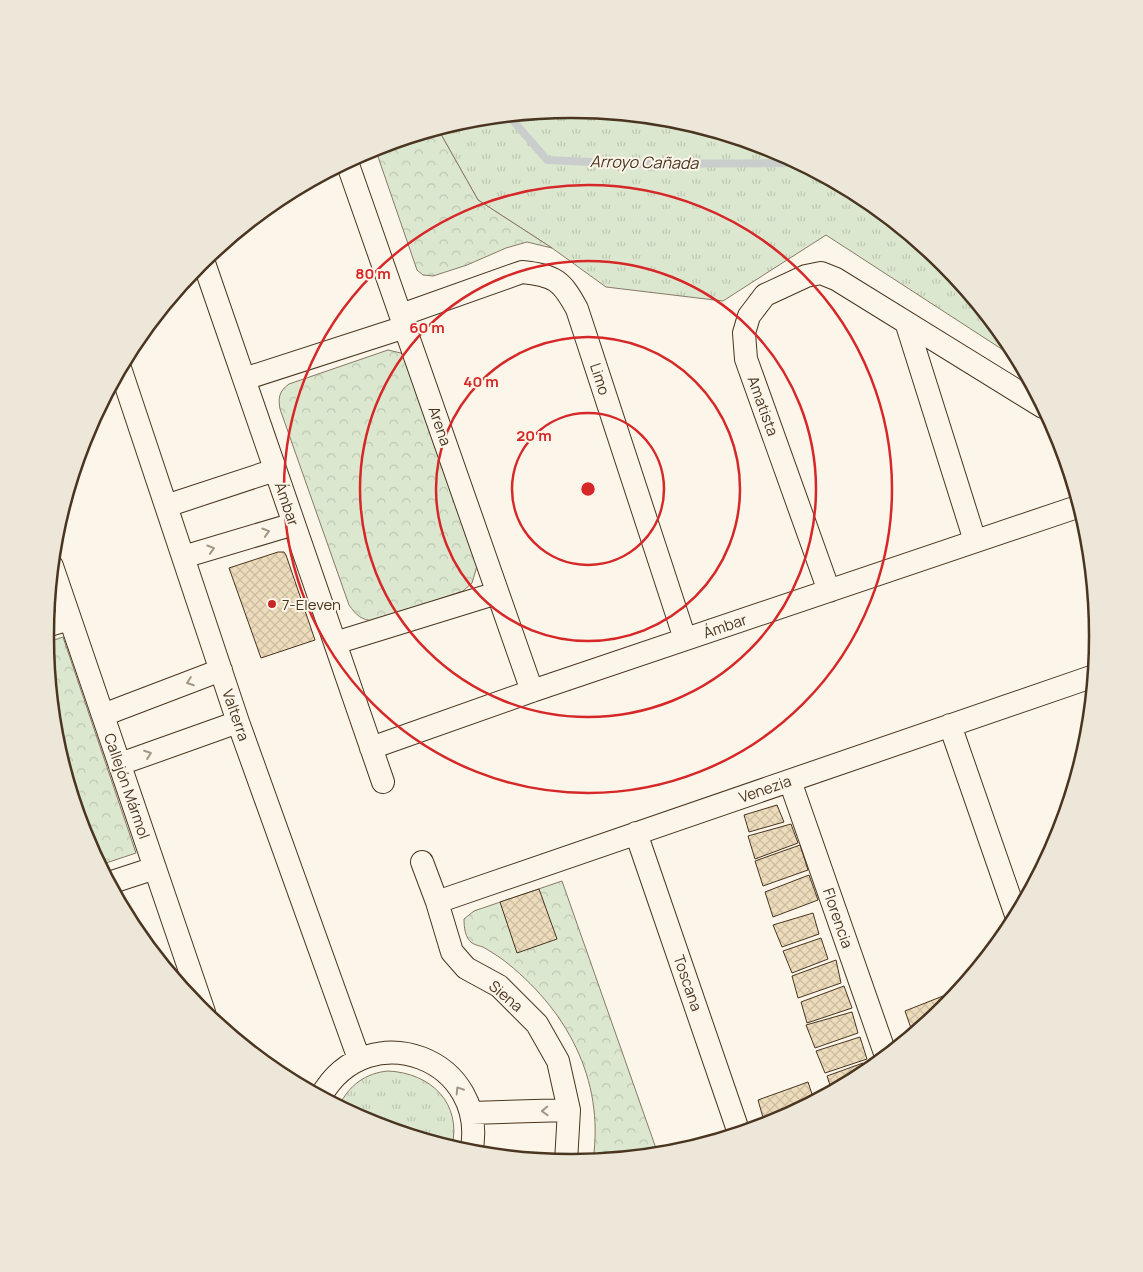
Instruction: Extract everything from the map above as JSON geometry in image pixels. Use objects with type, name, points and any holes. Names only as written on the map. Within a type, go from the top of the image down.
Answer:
[{"type":"street","name":"Arena","points":[[349,169],[532,691]]},
{"type":"street","name":"Ámbar","points":[[206,269],[383,782]]},
{"type":"street","name":"Limo","points":[[244,379],[403,321],[522,272],[536,273],[559,282],[568,292],[577,309],[685,640]]},
{"type":"street","name":"Amatista","points":[[829,591],[746,359],[744,333],[749,316],[765,295],[806,276],[821,273],[836,279],[907,324]]},
{"type":"street","points":[[907,324],[1033,401]]},
{"type":"street","points":[[907,324],[975,541]]},
{"type":"street","name":"Valterra","points":[[123,377],[238,722],[359,1059]]},
{"type":"street","points":[[166,506],[275,470]]},
{"type":"street","name":"Ámbar","points":[[371,748],[532,691],[1073,508]]},
{"type":"street","points":[[183,557],[294,524]]},
{"type":"street","name":"Callejón Mármol","points":[[57,580],[196,992]]},
{"type":"street","points":[[335,643],[497,593]]},
{"type":"street","points":[[54,624],[70,619]]},
{"type":"street","points":[[103,715],[221,670]]},
{"type":"street","name":"Venezia","points":[[437,902],[1087,678]]},
{"type":"street","points":[[120,764],[238,722]]},
{"type":"street","points":[[950,725],[1013,906]]},
{"type":"street","name":"Florencia","points":[[790,781],[884,1049]]},
{"type":"street","name":"Toscana","points":[[636,833],[737,1126]]},
{"type":"street","name":"Siena","points":[[422,862],[437,902],[452,952],[466,968],[499,986],[537,1024],[558,1061],[569,1110],[566,1154]]},
{"type":"street","points":[[115,881],[155,868]]},
{"type":"street","points":[[325,1090],[336,1075],[359,1059],[373,1054],[400,1053],[428,1060],[439,1067],[459,1088],[471,1113],[474,1134],[472,1144]]},
{"type":"street","points":[[471,1113],[569,1110]]},
{"type":"green space","points":[[572,118],[639,123],[673,128],[706,136],[770,158],[800,172],[830,188],[887,225],[938,270],[961,295],[1003,350],[826,235],[723,301],[606,287],[552,248],[478,200],[441,135],[504,123]]},
{"type":"green space","points":[[441,135],[478,200],[552,248],[527,242],[506,248],[467,265],[433,276],[423,275],[417,270],[378,156]]},
{"type":"green space","points":[[388,350],[401,353],[406,358],[477,566],[472,583],[463,591],[374,621],[359,616],[349,605],[280,409],[279,401],[281,392],[289,384]]},
{"type":"green space","points":[[63,637],[136,853],[106,863],[93,834],[71,770],[58,704],[54,640]]},
{"type":"green space","points":[[562,881],[655,1147],[593,1153],[595,1130],[593,1101],[586,1074],[576,1048],[562,1023],[525,978],[502,959],[470,941],[466,935],[464,919],[474,911]]},
{"type":"green space","points":[[380,1072],[404,1073],[430,1084],[440,1093],[452,1117],[453,1140],[405,1126],[343,1100],[359,1081]]},
{"type":"building","name":"7-Eleven","points":[[278,552],[284,552],[286,555],[315,640],[261,658],[229,568]]},
{"type":"building","points":[[777,805],[784,822],[749,832],[744,815]]},
{"type":"building","points":[[791,824],[798,843],[755,859],[748,836]]},
{"type":"building","points":[[800,845],[808,870],[763,886],[755,861]]},
{"type":"building","points":[[809,875],[818,900],[773,917],[765,892]]},
{"type":"building","points":[[539,889],[557,939],[517,953],[500,902]]},
{"type":"building","points":[[813,913],[819,934],[782,947],[773,925]]},
{"type":"building","points":[[821,938],[828,959],[792,973],[783,951]]},
{"type":"building","points":[[836,960],[841,983],[798,998],[792,976]]},
{"type":"building","points":[[844,986],[852,1008],[807,1023],[801,1002]]},
{"type":"building","points":[[944,996],[911,1027],[905,1011]]},
{"type":"building","points":[[852,1012],[858,1033],[815,1048],[806,1025]]},
{"type":"building","points":[[860,1037],[867,1059],[825,1073],[816,1051]]},
{"type":"building","points":[[863,1063],[830,1084],[827,1076]]},
{"type":"building","points":[[808,1082],[812,1094],[763,1117],[758,1100]]},
{"type":"waterway","name":"Arroyo Cañada","points":[[514,122],[547,160],[637,164],[781,163]]},
{"type":"place","name":"7-Eleven","points":[[272,604]]}]
